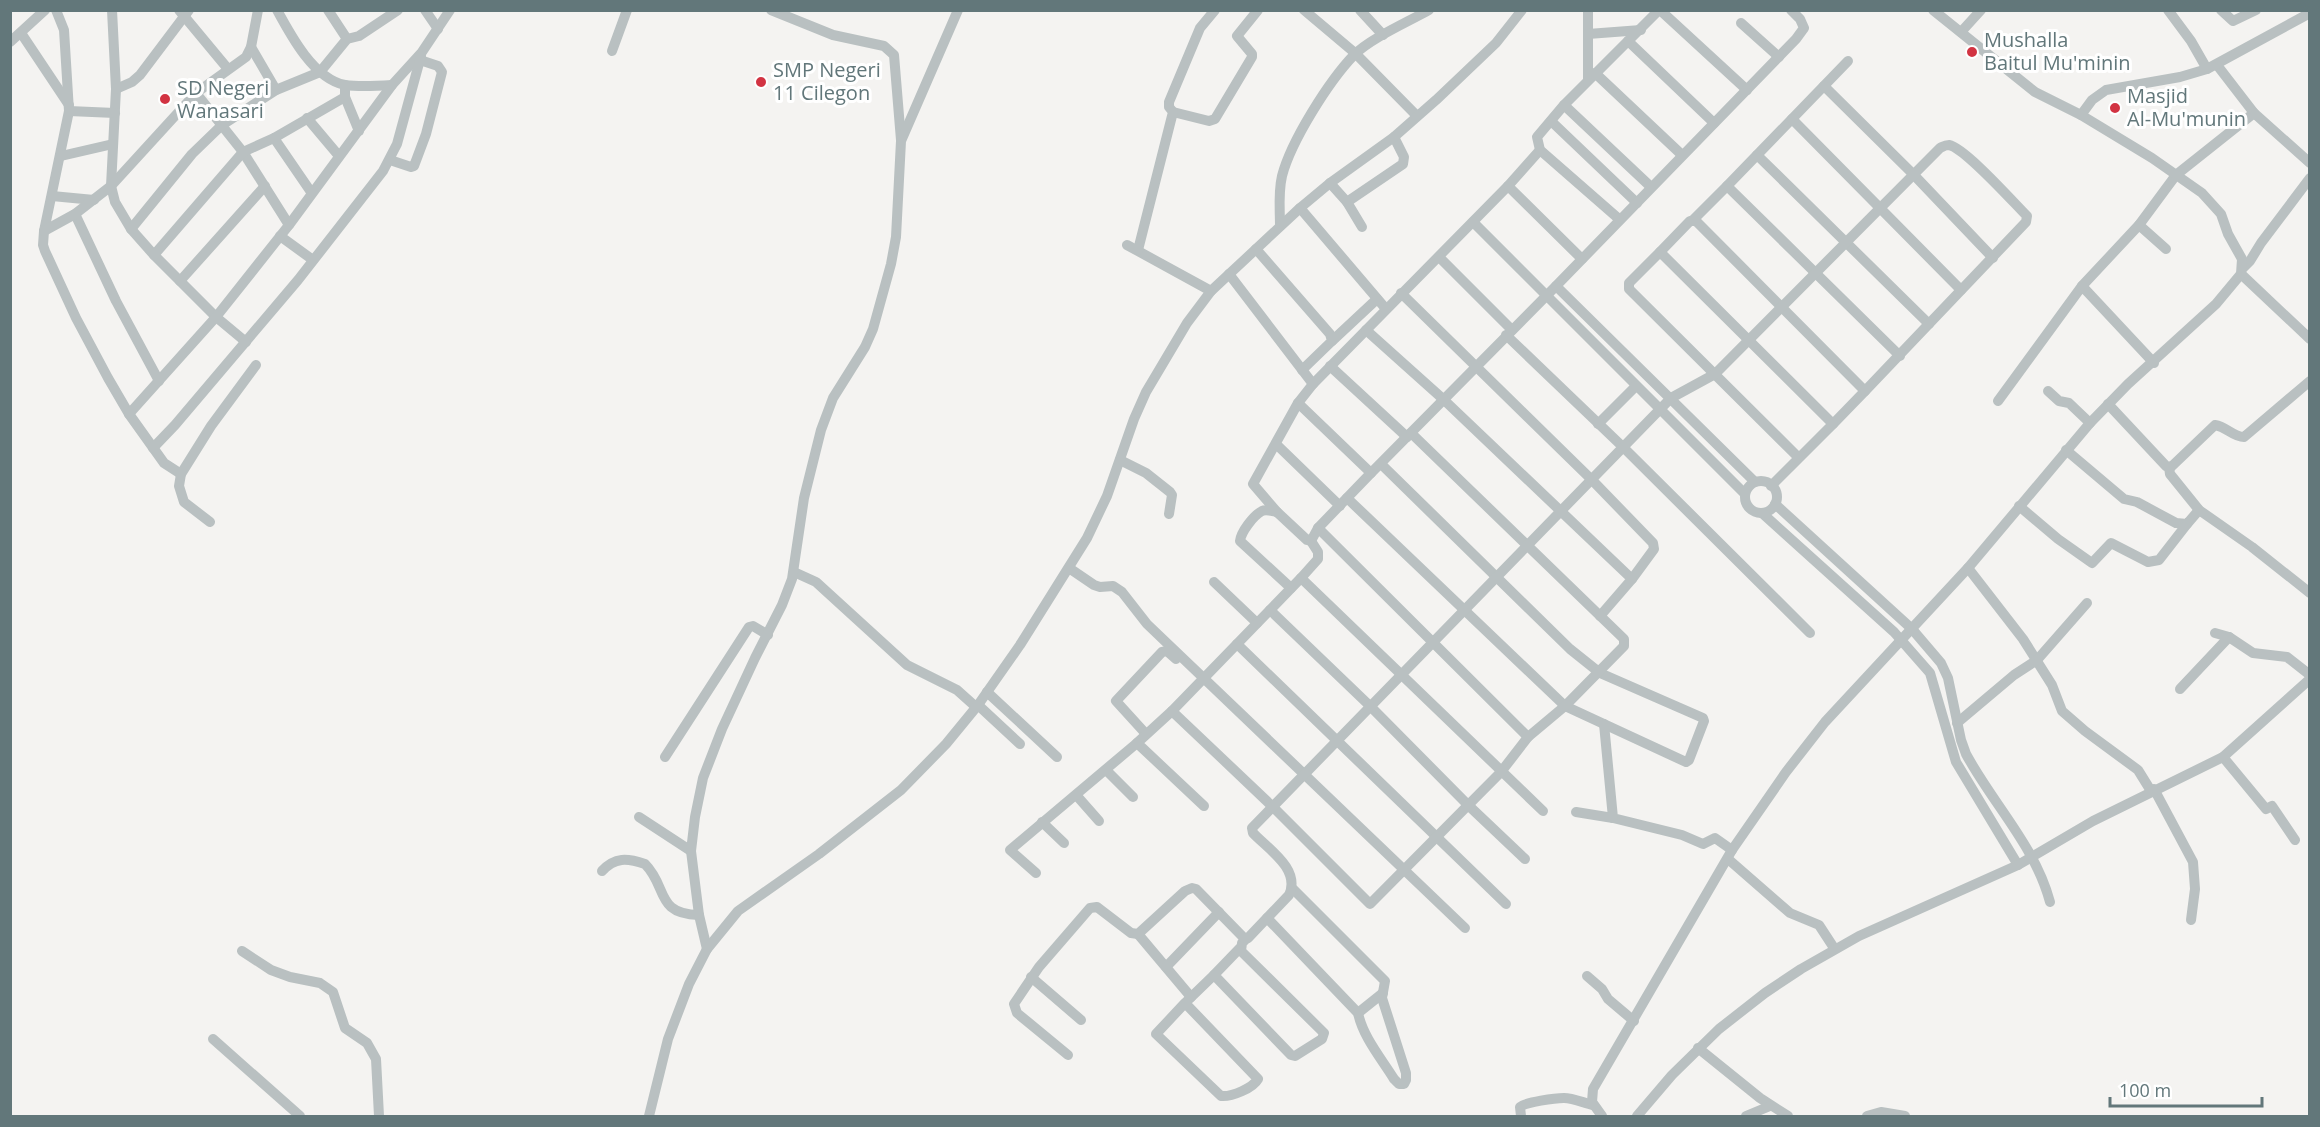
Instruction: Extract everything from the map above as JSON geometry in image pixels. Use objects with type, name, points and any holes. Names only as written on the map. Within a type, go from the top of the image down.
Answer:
[{"type":"street","points":[[45,10],[14,37],[69,108],[116,113]]},
{"type":"street","points":[[56,10],[64,30],[69,108],[43,245],[76,318],[129,414],[169,468],[181,474]]},
{"type":"street","points":[[44,231],[75,214],[111,186],[196,93],[246,57],[251,47],[258,10]]},
{"type":"street","points":[[277,10],[295,42],[320,72],[331,80],[345,85],[392,85]]},
{"type":"street","points":[[328,10],[347,39]]},
{"type":"street","points":[[374,10],[381,22]]},
{"type":"street","points":[[130,229],[192,154],[222,125],[276,90],[320,72],[347,39],[359,36],[398,10]]},
{"type":"street","points":[[425,10],[438,29]]},
{"type":"street","points":[[129,414],[216,317],[289,225],[311,192],[392,85],[421,56],[450,10]]},
{"type":"street","points":[[612,51],[627,10]]},
{"type":"street","points":[[707,949],[699,915],[692,851],[695,816],[703,778],[722,729],[782,605],[794,572],[804,498],[821,429],[833,398],[865,348],[873,329],[896,237],[901,141],[892,51],[884,46],[833,35],[795,15],[771,10]]},
{"type":"street","points":[[901,141],[958,10]]},
{"type":"street","points":[[1212,291],[1132,247],[1173,112],[1169,104],[1176,80],[1200,28],[1215,10]]},
{"type":"street","points":[[1173,112],[1209,121],[1215,119],[1252,57],[1237,36],[1258,10]]},
{"type":"street","points":[[1304,10],[1355,53],[1418,116]]},
{"type":"street","points":[[1360,10],[1383,35]]},
{"type":"street","points":[[1280,226],[1279,194],[1288,159],[1321,99],[1355,53],[1429,10]]},
{"type":"street","points":[[1588,10],[1592,77],[1682,155]]},
{"type":"street","points":[[1620,219],[1540,150],[1537,137],[1564,105],[1660,10],[1747,90]]},
{"type":"street","points":[[1311,542],[1318,528],[1371,472],[1779,57],[1804,28],[1802,22],[1791,10]]},
{"type":"street","points":[[1933,10],[2021,82],[2066,110],[2081,115],[2202,193],[2222,214],[2228,234],[2242,260],[2242,272],[2310,339]]},
{"type":"street","points":[[1961,32],[1981,10]]},
{"type":"street","points":[[2168,10],[2212,67],[2254,112],[2310,163]]},
{"type":"street","points":[[2221,10],[2233,21],[2256,10]]},
{"type":"street","points":[[649,1116],[668,1039],[689,984],[707,949],[738,911],[819,854],[901,790],[946,744],[977,706],[1020,645],[1087,538],[1107,496],[1146,392],[1187,323],[1212,291],[1300,208],[1330,183],[1394,137],[1418,116],[1484,56],[1521,11]]},
{"type":"street","points":[[114,12],[116,113],[111,186],[116,202],[130,229],[154,255],[216,317],[246,342]]},
{"type":"street","points":[[116,89],[132,82],[140,75],[184,13],[228,69]]},
{"type":"street","points":[[2081,115],[2092,100],[2106,90],[2180,77],[2212,67],[2310,13]]},
{"type":"street","points":[[1741,23],[1779,57]]},
{"type":"street","points":[[1588,34],[1641,30]]},
{"type":"street","points":[[1628,41],[1714,123]]},
{"type":"street","points":[[251,47],[276,90]]},
{"type":"street","points":[[153,448],[246,342],[390,160],[400,136],[421,56]]},
{"type":"street","points":[[390,160],[414,166],[426,134],[442,72],[438,66],[421,56]]},
{"type":"street","points":[[1799,458],[1629,289],[1629,283],[1848,61]]},
{"type":"street","points":[[345,85],[345,97],[359,130]]},
{"type":"street","points":[[1824,86],[1913,174],[1993,258]]},
{"type":"street","points":[[196,93],[243,152],[289,225]]},
{"type":"street","points":[[154,255],[243,152],[274,138],[345,97]]},
{"type":"street","points":[[1564,105],[1651,187]]},
{"type":"street","points":[[1998,401],[2082,286],[2139,225],[2176,175],[2254,112]]},
{"type":"street","points":[[307,118],[339,156]]},
{"type":"street","points":[[1792,119],[1961,290]]},
{"type":"street","points":[[1551,121],[1636,203]]},
{"type":"street","points":[[1347,202],[1403,164],[1404,157],[1394,137]]},
{"type":"street","points":[[274,138],[311,192]]},
{"type":"street","points":[[61,156],[113,144]]},
{"type":"street","points":[[1267,918],[1358,1013],[1372,1046],[1394,1079],[1399,1084],[1404,1084],[1406,1073],[1382,998],[1386,986],[1385,981],[1292,888],[1288,869],[1253,833],[1252,828],[1671,398],[1715,374],[1940,148],[1946,145],[1952,146],[1966,155],[2027,216],[2026,222],[1900,356],[1771,486]]},
{"type":"street","points":[[1036,873],[1010,850],[1077,796],[1172,711],[1318,559],[1318,552],[1311,542],[1300,535],[1277,512],[1253,484],[1298,403],[1312,384],[1439,257],[1540,150]]},
{"type":"street","points":[[1757,155],[1929,324]]},
{"type":"street","points":[[1602,1116],[1593,1106],[1591,1097],[1593,1089],[1730,855],[1786,772],[1825,722],[1968,567],[2090,423],[2216,304],[2310,178]]},
{"type":"street","points":[[1330,183],[1347,202],[1362,227]]},
{"type":"street","points":[[180,281],[264,186]]},
{"type":"street","points":[[1508,186],[1582,259]]},
{"type":"street","points":[[1727,186],[1900,356]]},
{"type":"street","points":[[52,196],[94,200]]},
{"type":"street","points":[[1300,208],[1386,309]]},
{"type":"street","points":[[75,214],[116,301],[159,381]]},
{"type":"street","points":[[1693,220],[1865,391]]},
{"type":"street","points":[[1473,222],[1745,494]]},
{"type":"street","points":[[2139,225],[2166,249]]},
{"type":"street","points":[[280,236],[313,260]]},
{"type":"street","points":[[1256,249],[1330,334],[1332,342]]},
{"type":"street","points":[[1660,252],[1833,424]]},
{"type":"street","points":[[1439,257],[1598,424],[1809,633]]},
{"type":"street","points":[[1229,274],[1312,384]]},
{"type":"street","points":[[1556,286],[1755,482]]},
{"type":"street","points":[[2082,286],[2154,363]]},
{"type":"street","points":[[1401,293],[1653,543],[1654,549],[1600,616]]},
{"type":"street","points":[[1302,370],[1377,299]]},
{"type":"street","points":[[1366,330],[1443,399],[1632,579]]},
{"type":"street","points":[[210,522],[184,502],[179,486],[181,474],[210,426],[256,365]]},
{"type":"street","points":[[1172,711],[1272,806],[1368,903],[1372,903],[1501,772],[1528,738],[1600,673],[1625,643],[1624,639],[1529,545],[1330,366]]},
{"type":"street","points":[[2169,467],[2215,425],[2236,436],[2244,437],[2310,381]]},
{"type":"street","points":[[1598,424],[1636,386]]},
{"type":"street","points":[[2048,391],[2060,401],[2069,403],[2090,423]]},
{"type":"street","points":[[1298,403],[1371,472]]},
{"type":"street","points":[[2108,404],[2169,467],[2170,474],[2199,510],[2252,547],[2310,593]]},
{"type":"street","points":[[1276,444],[1466,609],[1565,706],[1686,762],[1691,758],[1704,721],[1700,717],[1600,673],[1570,649],[1381,464]]},
{"type":"street","points":[[2066,450],[2124,499],[2138,502],[2176,523],[2187,524]]},
{"type":"street","points":[[1120,460],[1146,473],[1170,492],[1172,495],[1169,514]]},
{"type":"street","points":[[1755,482],[1771,486],[1776,494],[1775,504],[1767,512],[1750,510],[1745,500],[1747,489],[1755,482]]},
{"type":"street","points":[[1775,504],[1912,629],[1944,668],[1961,740],[1972,766],[2033,857],[2045,882],[2050,902]]},
{"type":"street","points":[[2019,506],[2073,551],[2092,563],[2111,543],[2148,562],[2159,560],[2199,510]]},
{"type":"street","points":[[1277,512],[1263,510],[1259,513],[1242,533],[1240,541],[1291,588]]},
{"type":"street","points":[[1761,513],[1901,640],[1930,673],[1956,762],[2018,865]]},
{"type":"street","points":[[1318,528],[1528,738]]},
{"type":"street","points":[[1968,567],[2037,660],[2055,691],[2062,711],[2138,770],[2152,790],[2193,862],[2195,889],[2191,920]]},
{"type":"street","points":[[1069,568],[1094,585],[1100,587],[1110,585],[1117,588],[1141,618],[1202,680]]},
{"type":"street","points":[[794,572],[816,582],[907,665],[950,686],[977,706],[1020,744]]},
{"type":"street","points":[[1301,578],[1543,811]]},
{"type":"street","points":[[1214,582],[1257,623]]},
{"type":"street","points":[[1957,723],[2014,675],[2037,660],[2087,603]]},
{"type":"street","points":[[1270,610],[1526,859]]},
{"type":"street","points":[[665,758],[749,627],[753,626],[768,635]]},
{"type":"street","points":[[1637,1116],[1698,1048],[1765,993],[1834,948],[2018,865],[2092,821],[2223,757],[2310,677],[2287,657],[2253,652],[2229,637],[2215,633]]},
{"type":"street","points":[[2180,689],[2229,637]]},
{"type":"street","points":[[1237,644],[1506,904]]},
{"type":"street","points":[[1146,734],[1116,701],[1162,652],[1167,651],[1305,773],[1465,928]]},
{"type":"street","points":[[987,692],[1057,757]]},
{"type":"street","points":[[1604,724],[1613,818]]},
{"type":"street","points":[[1137,743],[1204,806]]},
{"type":"street","points":[[2223,757],[2266,809],[2272,806],[2295,840]]},
{"type":"street","points":[[1106,770],[1133,797]]},
{"type":"street","points":[[1077,796],[1099,821]]},
{"type":"street","points":[[1576,812],[1613,818],[1682,835],[1703,844],[1715,838],[1790,914],[1819,925],[1834,948]]},
{"type":"street","points":[[639,817],[692,851]]},
{"type":"street","points":[[1042,822],[1064,843]]},
{"type":"street","points":[[602,871],[615,860],[625,858],[645,864],[665,901],[672,909],[681,914],[699,915]]},
{"type":"street","points":[[1138,934],[1188,888],[1196,889],[1219,912],[1243,943]]},
{"type":"street","points":[[1068,1055],[1015,1010],[1014,1004],[1031,977],[1092,906],[1097,907],[1131,933],[1138,934],[1166,967],[1188,1000],[1258,1079],[1253,1086],[1221,1096],[1156,1034],[1188,1000],[1214,975],[1289,895],[1292,888]]},
{"type":"street","points":[[1166,967],[1219,912]]},
{"type":"street","points":[[1214,975],[1291,1055],[1295,1056],[1322,1038],[1324,1033],[1241,951],[1243,943]]},
{"type":"street","points":[[242,951],[271,970],[290,977],[320,983],[333,992],[345,1028],[367,1043],[376,1059],[379,1116]]},
{"type":"street","points":[[1587,976],[1602,989],[1608,999],[1634,1021]]},
{"type":"street","points":[[1031,977],[1081,1020]]},
{"type":"street","points":[[1358,1013],[1383,993]]},
{"type":"street","points":[[213,1039],[300,1116]]},
{"type":"street","points":[[1698,1048],[1770,1106],[1788,1116]]},
{"type":"street","points":[[1521,1116],[1520,1107],[1523,1104],[1564,1098],[1593,1106]]},
{"type":"street","points":[[1746,1116],[1770,1106]]},
{"type":"street","points":[[1868,1116],[1881,1112],[1905,1116]]},
{"type":"place","name":"Mushalla Baitul Mu'minin","points":[[1972,52]]},
{"type":"place","name":"SMP Negeri 11 Cilegon","points":[[761,82]]},
{"type":"place","name":"SD Negeri Wanasari","points":[[165,99]]},
{"type":"place","name":"Masjid Al-Mu'munin","points":[[2115,108]]}]
